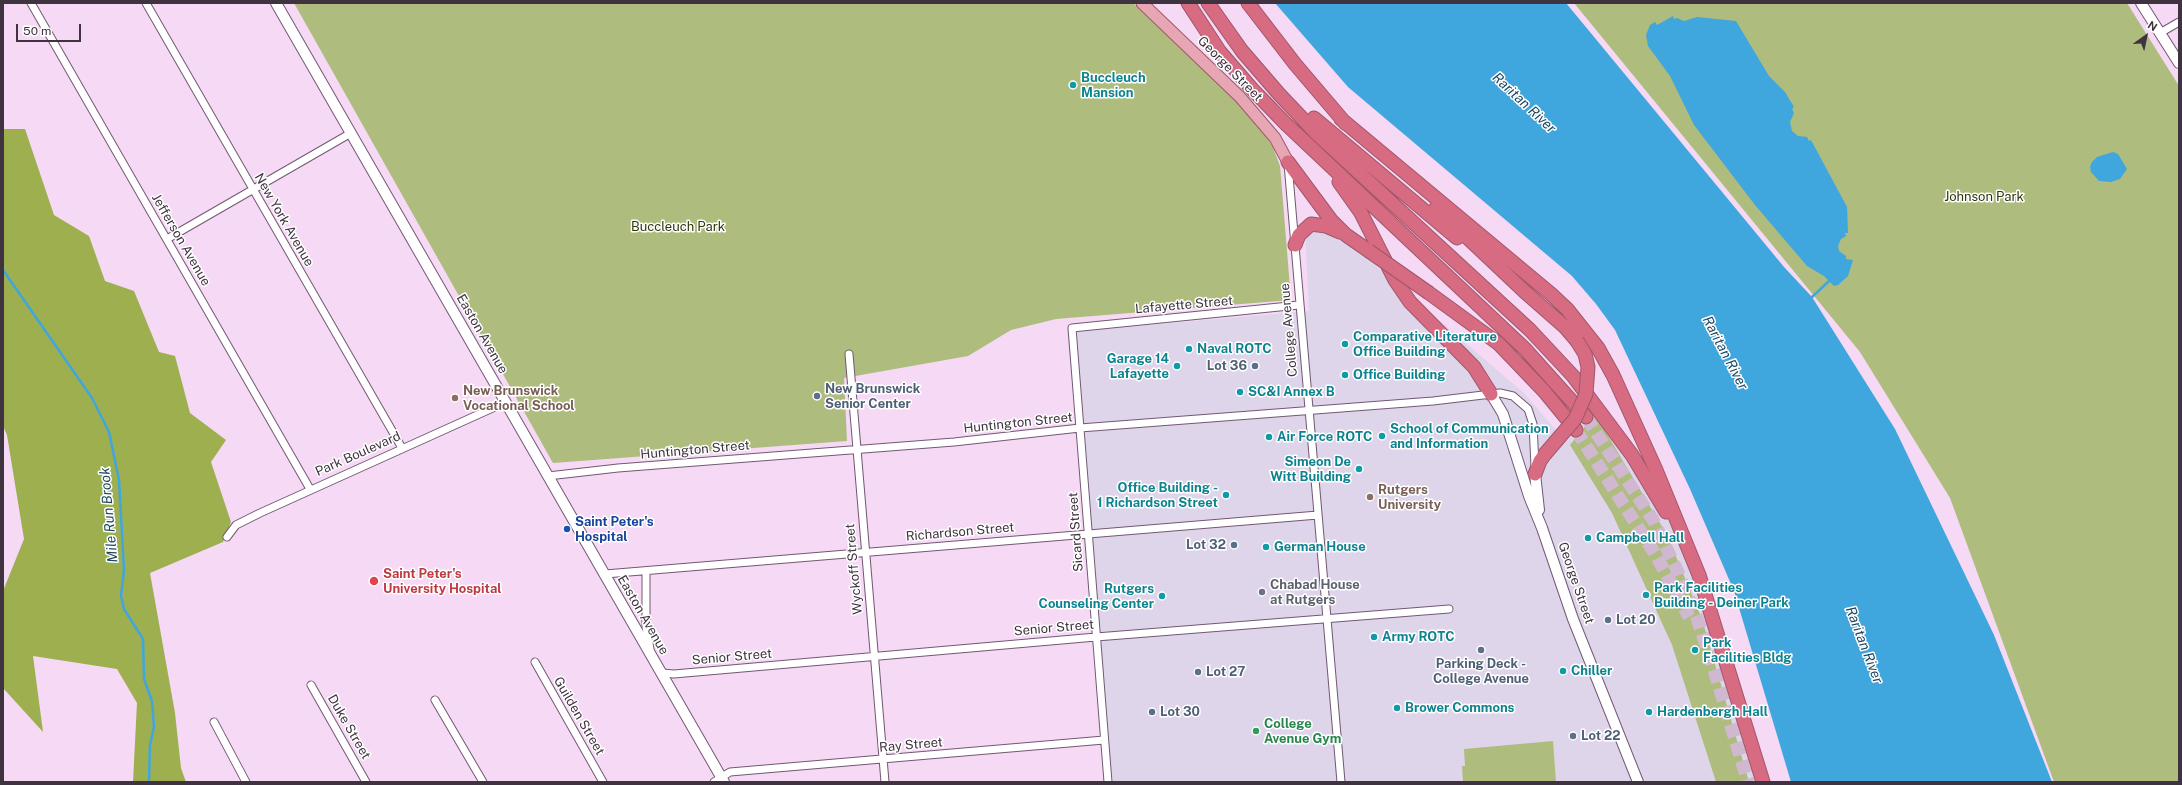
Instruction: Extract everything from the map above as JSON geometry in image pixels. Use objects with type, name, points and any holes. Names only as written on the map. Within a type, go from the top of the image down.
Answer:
[{"type":"highway","points":[[1188,3],[1199,22],[1252,89],[1317,153],[1525,349],[1586,417]]},
{"type":"highway","points":[[1208,3],[1242,51],[1279,94],[1317,134],[1530,330],[1573,376],[1632,455],[1672,521],[1699,576]]},
{"type":"highway","points":[[1248,3],[1295,64],[1341,118],[1524,291],[1565,327],[1577,341],[1585,354],[1588,367],[1586,394],[1575,419],[1545,454],[1540,461],[1535,474]]},
{"type":"highway","points":[[1242,51],[1331,133],[1416,205],[1524,291]]},
{"type":"highway","points":[[1341,118],[1551,294],[1582,327],[1598,348],[1613,375],[1656,470],[1699,576],[1763,782]]},
{"type":"highway","points":[[1317,153],[1352,199],[1395,280],[1410,302],[1474,367],[1491,394]]},
{"type":"highway","points":[[1288,162],[1331,220],[1346,235]]},
{"type":"highway","points":[[1295,245],[1299,235],[1311,224],[1326,226],[1346,235],[1369,250],[1499,344],[1544,391],[1576,430]]},
{"type":"main road","name":"George Street","points":[[1142,3],[1240,97],[1275,138],[1288,162]]},
{"type":"street","name":"Jefferson Avenue","points":[[30,3],[310,489]]},
{"type":"street","name":"New York Avenue","points":[[146,3],[402,448]]},
{"type":"street","name":"Easton Avenue","points":[[276,3],[662,673],[720,780]]},
{"type":"street","points":[[2141,3],[2179,63]]},
{"type":"street","points":[[2160,33],[2179,22]]},
{"type":"street","points":[[166,240],[351,133]]},
{"type":"street","name":"College Avenue","points":[[1288,162],[1299,305],[1341,782]]},
{"type":"street","name":"Lafayette Street","points":[[1072,328],[1299,305]]},
{"type":"street","name":"Sicard Street","points":[[1072,328],[1108,782]]},
{"type":"street","name":"Wyckoff Street","points":[[849,354],[864,553],[885,782]]},
{"type":"street","name":"Huntington Street","points":[[548,476],[594,470],[954,442],[1080,428],[1474,397],[1491,394],[1507,394],[1518,399],[1528,409],[1532,424],[1535,474]]},
{"type":"street","name":"George Street","points":[[1491,394],[1504,414],[1529,496],[1542,528],[1573,619],[1638,782]]},
{"type":"street","name":"Park Boulevard","points":[[227,537],[236,525],[310,489],[506,402]]},
{"type":"street","points":[[1535,474],[1542,528]]},
{"type":"street","name":"Richardson Street","points":[[605,574],[1318,515]]},
{"type":"street","points":[[646,571],[646,627],[650,653]]},
{"type":"street","name":"Senior Street","points":[[662,673],[674,674],[1096,637],[1449,609]]},
{"type":"street","name":"Guilden Street","points":[[535,662],[603,782]]},
{"type":"street","name":"Duke Street","points":[[311,685],[366,782]]},
{"type":"street","points":[[435,700],[483,782]]},
{"type":"street","points":[[214,722],[246,782]]},
{"type":"street","name":"Ray Street","points":[[720,780],[730,772],[1104,740]]},
{"type":"shaded area","name":"Rutgers University","points":[[1315,227],[1341,236],[1525,394],[1566,442],[1596,405],[1667,515],[1708,611],[1761,782],[1112,782],[1067,332],[1309,311],[1305,232]]},
{"type":"green space","name":"Buccleuch Park","points":[[294,3],[1133,3],[1222,85],[1256,122],[1273,147],[1280,166],[1291,300],[1056,319],[1011,330],[968,356],[844,378],[847,441],[553,463]]},
{"type":"green space","name":"Johnson Park","points":[[1574,3],[2127,3],[2179,86],[2179,782],[2054,782],[1950,498],[1860,352]]},
{"type":"green space","points":[[3,129],[25,129],[54,215],[89,236],[105,281],[134,291],[159,352],[175,356],[190,413],[226,440],[211,462],[231,522],[223,542],[150,573],[175,713],[181,768],[186,782],[133,782],[137,703],[117,669],[33,656],[43,732],[3,688],[3,591],[24,539],[7,435],[3,426]]},
{"type":"green space","points":[[1595,414],[1667,535],[1702,619],[1749,782],[1716,782],[1672,645],[1612,513],[1570,445]]},
{"type":"green space","points":[[1553,741],[1556,782],[1463,782],[1462,766],[1465,766],[1464,749]]},
{"type":"water","name":"Raritan River","points":[[1275,3],[1566,3],[1784,267],[1812,297],[1895,429],[1994,635],[2052,782],[1791,782],[1734,591],[1690,489],[1615,330],[1596,304],[1572,276],[1348,87]]},
{"type":"water","points":[[1673,16],[1674,19],[1677,18],[1684,21],[1697,17],[1736,21],[1769,76],[1785,92],[1794,107],[1792,109],[1794,113],[1790,122],[1792,131],[1798,136],[1807,137],[1809,141],[1811,140],[1847,207],[1848,233],[1845,233],[1846,236],[1841,239],[1838,246],[1839,251],[1846,256],[1846,259],[1853,260],[1848,276],[1838,285],[1834,286],[1824,276],[1807,266],[1755,205],[1694,125],[1670,76],[1648,46],[1646,35],[1650,25],[1655,22],[1657,25]]},
{"type":"water","points":[[2113,152],[2118,154],[2127,169],[2120,179],[2111,182],[2099,181],[2091,172],[2090,167],[2092,162],[2097,157]]},
{"type":"waterway","name":"Mile Run Brook","points":[[3,270],[92,398],[109,432],[119,480],[124,570],[121,596],[124,609],[143,639],[144,679],[152,701],[154,727],[150,745],[149,782]]},
{"type":"waterway","points":[[1812,297],[1829,281]]},
{"type":"tunnel","points":[[1586,417],[1653,520],[1676,568],[1697,618],[1748,782]]},
{"type":"tunnel","points":[[1576,430],[1657,557],[1689,617]]},
{"type":"place","name":"Buccleuch Mansion","points":[[1073,85]]},
{"type":"place","name":"Comparative Literature Office Building","points":[[1345,344]]},
{"type":"place","name":"Naval ROTC","points":[[1189,349]]},
{"type":"place","name":"Garage 14 Lafayette","points":[[1177,366]]},
{"type":"place","name":"Lot 36","points":[[1255,366]]},
{"type":"place","name":"Office Building","points":[[1345,375]]},
{"type":"place","name":"SC&I Annex B","points":[[1240,392]]},
{"type":"place","name":"New Brunswick Senior Center","points":[[817,396]]},
{"type":"place","name":"New Brunswick Vocational School","points":[[455,398]]},
{"type":"place","name":"School of Communication and Information","points":[[1382,436]]},
{"type":"place","name":"Air Force ROTC","points":[[1269,437]]},
{"type":"place","name":"Simeon De Witt Building","points":[[1359,469]]},
{"type":"place","name":"Office Building - 1 Richardson Street","points":[[1226,495]]},
{"type":"place","name":"Rutgers University","points":[[1370,497]]},
{"type":"place","name":"Saint Peter's Hospital","points":[[567,529]]},
{"type":"place","name":"Campbell Hall","points":[[1588,538]]},
{"type":"place","name":"Lot 32","points":[[1234,545]]},
{"type":"place","name":"German House","points":[[1266,547]]},
{"type":"place","name":"Saint Peter's University Hospital","points":[[374,581]]},
{"type":"place","name":"Chabad House at Rutgers","points":[[1262,592]]},
{"type":"place","name":"Park Facilities Building - Deiner Park","points":[[1646,595]]},
{"type":"place","name":"Rutgers Counseling Center","points":[[1162,596]]},
{"type":"place","name":"Lot 20","points":[[1608,620]]},
{"type":"place","name":"Army ROTC","points":[[1374,637]]},
{"type":"place","name":"Parking Deck - College Avenue","points":[[1481,650]]},
{"type":"place","name":"Park Facilities Bldg","points":[[1695,650]]},
{"type":"place","name":"Chiller","points":[[1563,671]]},
{"type":"place","name":"Lot 27","points":[[1198,672]]},
{"type":"place","name":"Brower Commons","points":[[1397,708]]},
{"type":"place","name":"Lot 30","points":[[1152,712]]},
{"type":"place","name":"Hardenbergh Hall","points":[[1649,712]]},
{"type":"place","name":"College Avenue Gym","points":[[1256,731]]},
{"type":"place","name":"Lot 22","points":[[1573,736]]}]
